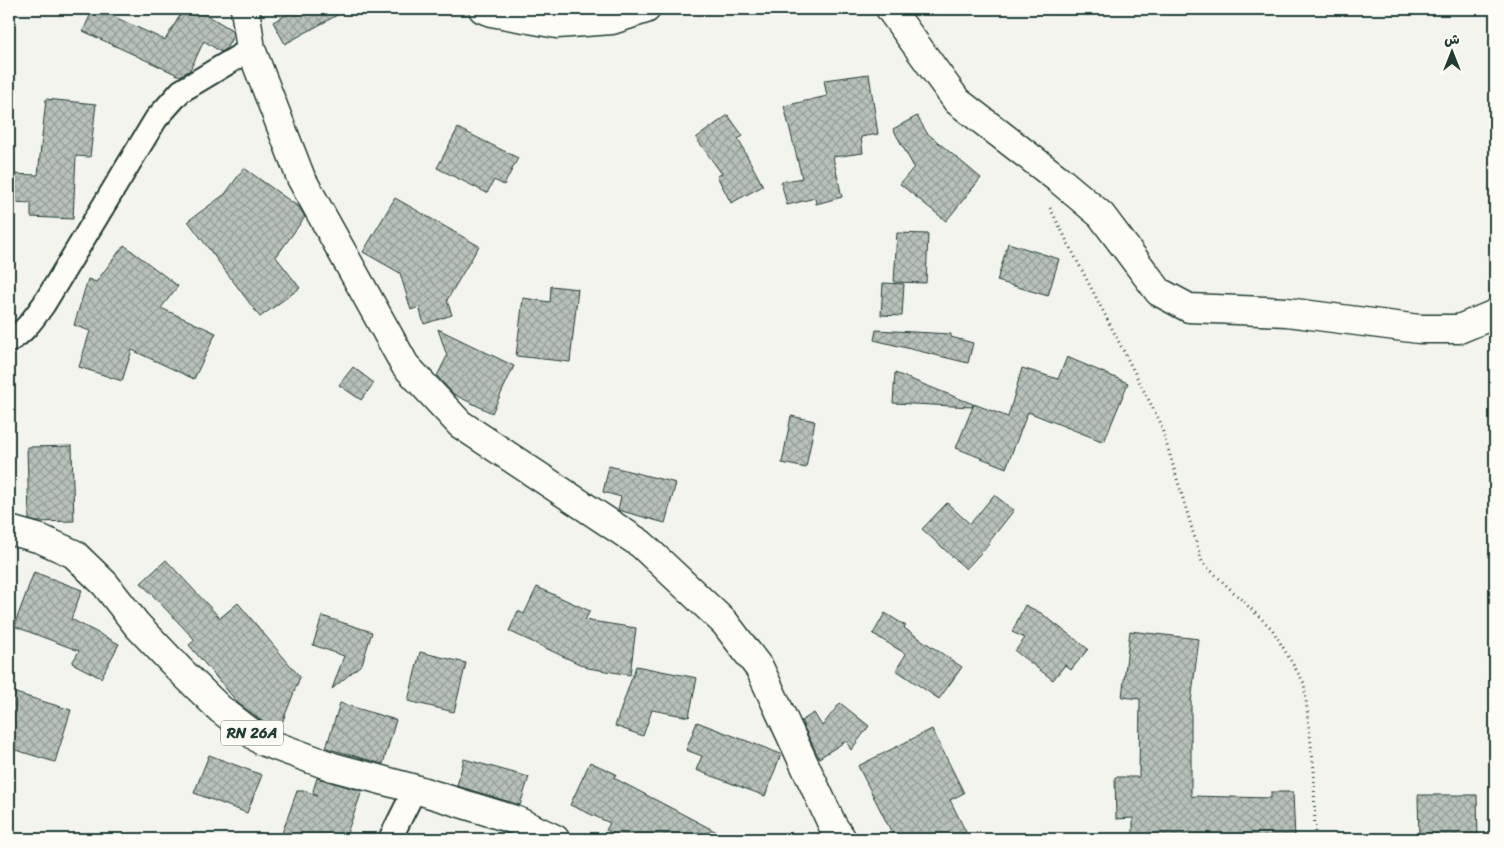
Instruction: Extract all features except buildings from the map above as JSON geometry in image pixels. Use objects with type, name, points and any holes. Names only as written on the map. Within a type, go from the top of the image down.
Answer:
[{"type":"street","points":[[245,9],[251,49],[301,178],[405,365],[460,424],[641,544],[725,623],[760,669],[833,826],[842,839]]},
{"type":"street","points":[[484,9],[491,12],[557,24],[612,20],[646,9]]},
{"type":"street","points":[[890,9],[957,101],[1102,215],[1159,292],[1189,308],[1287,312],[1419,329],[1459,328],[1495,314]]},
{"type":"street","points":[[9,342],[34,318],[44,304],[156,118],[180,90],[251,49]]},
{"type":"street","name":"RN 26A","points":[[9,530],[41,538],[74,554],[105,584],[137,625],[178,669],[220,709],[262,741],[333,767],[414,789],[515,820],[556,839]]},
{"type":"street","points":[[390,839],[414,789]]},
{"type":"path","points":[[1047,203],[1160,422],[1202,562],[1272,628],[1304,683],[1314,770],[1315,839]]}]
